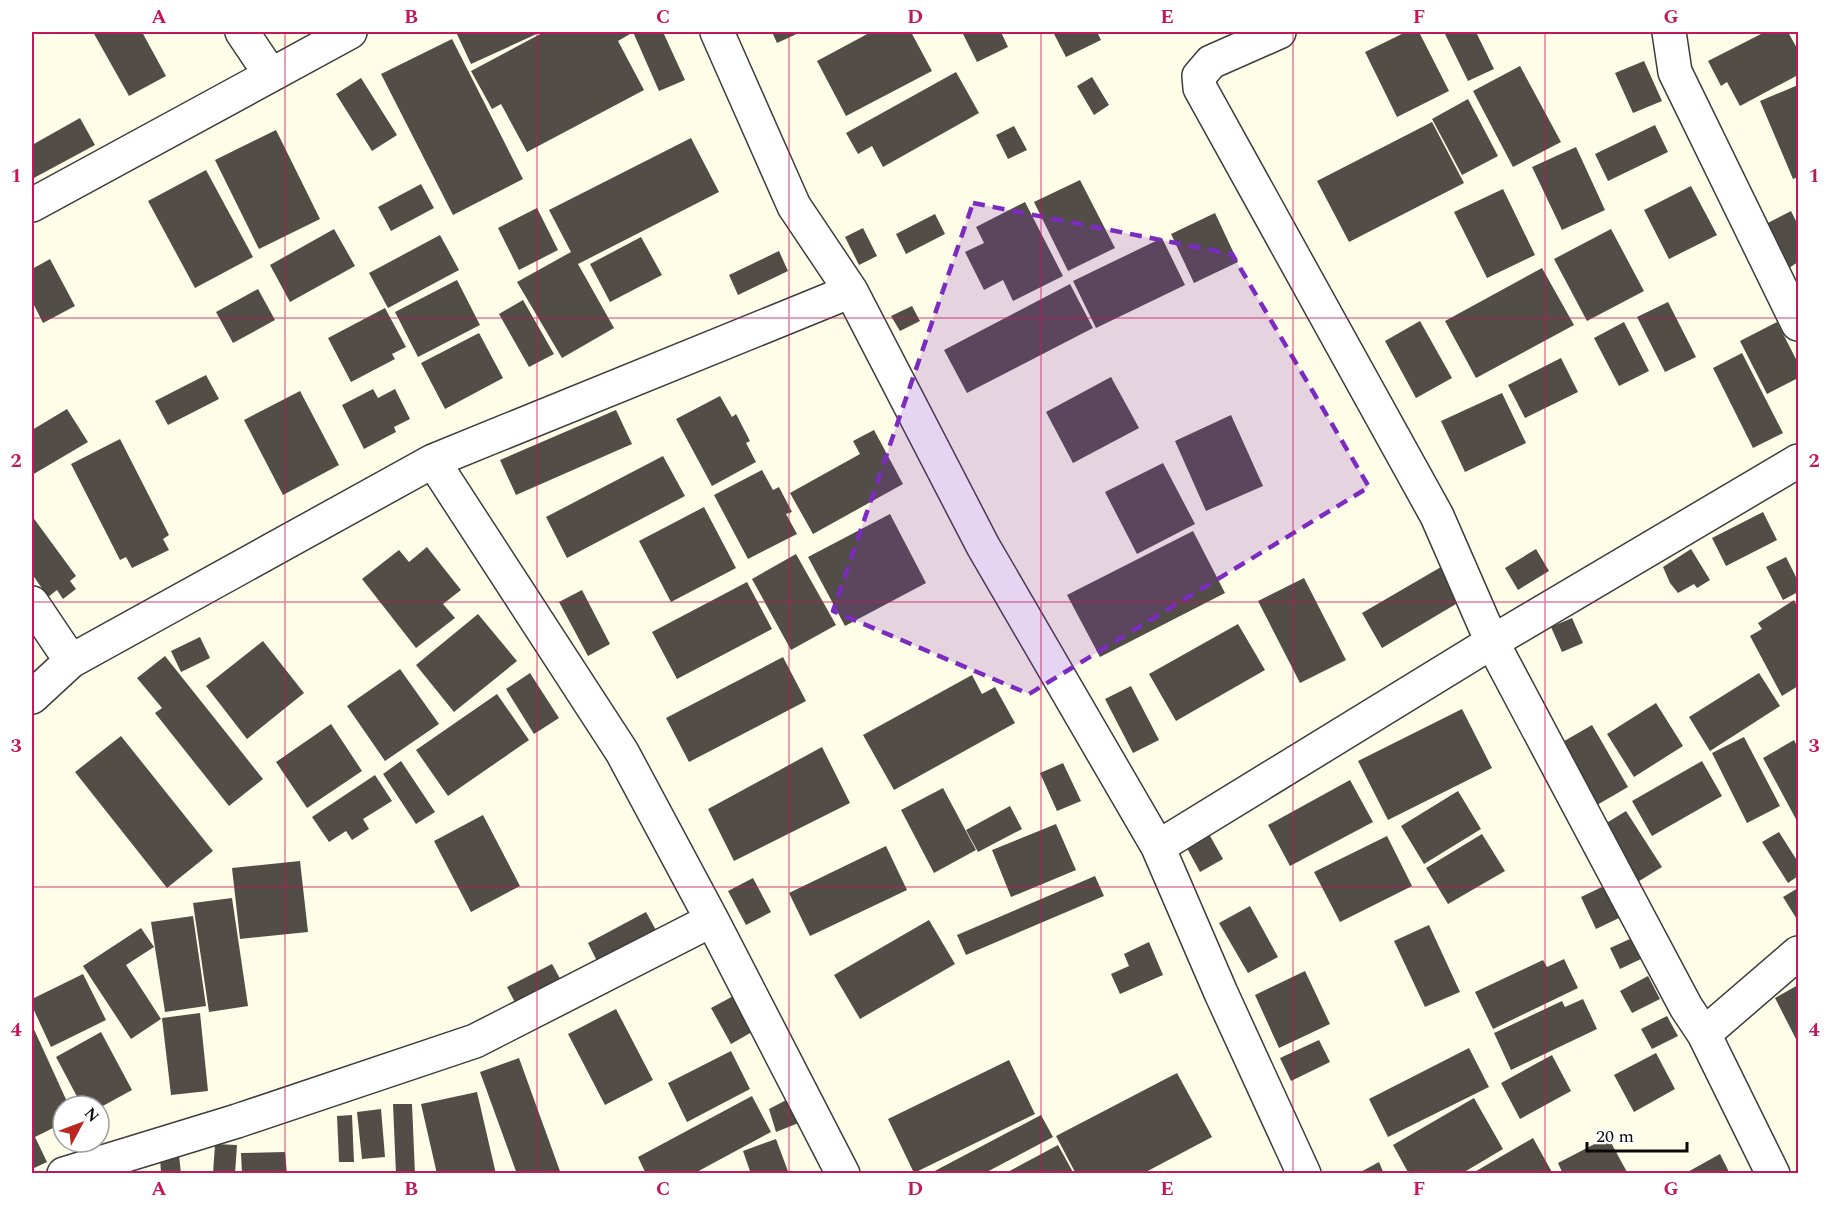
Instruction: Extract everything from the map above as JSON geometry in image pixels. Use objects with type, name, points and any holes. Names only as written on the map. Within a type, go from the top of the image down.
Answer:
[{"type":"street","points":[[242,32],[271,75]]},
{"type":"street","points":[[32,205],[350,32]]},
{"type":"street","points":[[717,32],[794,206],[851,291],[983,546],[1158,846],[1293,1170]]},
{"type":"street","points":[[1279,32],[1211,62],[1199,76],[1200,88],[1437,516],[1492,642],[1686,1007],[1704,1034],[1773,1173]]},
{"type":"street","points":[[1650,32],[1675,72],[1798,324]]},
{"type":"street","points":[[1669,32],[1675,72]]},
{"type":"street","points":[[32,697],[71,661],[433,461],[851,291]]},
{"type":"street","points":[[433,461],[622,752],[843,1173]]},
{"type":"street","points":[[1158,846],[1492,642],[1798,461]]},
{"type":"street","points":[[32,603],[71,661]]},
{"type":"street","points":[[64,1173],[237,1121],[475,1041],[712,920]]},
{"type":"street","points":[[1704,1034],[1798,953]]},
{"type":"highlighted area","points":[[973,203],[1232,254],[1369,487],[1029,694],[833,611]]},
{"type":"building","points":[[93,32],[142,32],[166,76],[129,96]]},
{"type":"building","points":[[456,32],[541,32],[471,64]]},
{"type":"building","points":[[544,32],[628,32],[630,34],[618,41],[644,90],[527,152],[501,104],[492,109],[471,71]]},
{"type":"building","points":[[633,32],[663,32],[685,80],[659,91]]},
{"type":"building","points":[[772,32],[801,32],[777,43]]},
{"type":"building","points":[[871,32],[911,32],[932,71],[846,116],[817,61]]},
{"type":"building","points":[[962,32],[1001,32],[1008,47],[977,62]]},
{"type":"building","points":[[1053,32],[1097,32],[1101,40],[1066,57]]},
{"type":"building","points":[[1406,32],[1419,32],[1449,91],[1397,117],[1365,52]]},
{"type":"building","points":[[1444,32],[1476,32],[1494,69],[1468,81]]},
{"type":"building","points":[[1765,32],[1788,32],[1798,50],[1798,75],[1740,106],[1727,82],[1721,86],[1708,61]]},
{"type":"building","points":[[452,39],[523,179],[453,215],[381,74]]},
{"type":"building","points":[[1644,61],[1662,101],[1633,113],[1615,73]]},
{"type":"building","points":[[1520,66],[1561,142],[1513,167],[1473,91]]},
{"type":"building","points":[[956,72],[979,113],[883,167],[872,146],[858,154],[846,133]]},
{"type":"building","points":[[1092,77],[1109,105],[1094,115],[1077,86]]},
{"type":"building","points":[[361,78],[397,135],[372,151],[336,94]]},
{"type":"building","points":[[1798,85],[1798,177],[1793,179],[1760,101]]},
{"type":"building","points":[[1468,99],[1498,156],[1462,175],[1432,119]]},
{"type":"building","points":[[80,118],[95,145],[32,179],[32,145]]},
{"type":"building","points":[[1432,122],[1464,183],[1349,242],[1317,181]]},
{"type":"building","points":[[1655,125],[1668,152],[1608,181],[1595,154]]},
{"type":"building","points":[[1014,126],[1027,150],[1008,159],[996,135]]},
{"type":"building","points":[[276,130],[320,219],[259,249],[215,160]]},
{"type":"building","points":[[691,138],[719,192],[578,264],[614,328],[562,358],[517,282],[571,252],[549,210]]},
{"type":"building","points":[[1576,147],[1605,210],[1562,230],[1532,167]]},
{"type":"building","points":[[206,170],[253,257],[195,288],[148,201]]},
{"type":"building","points":[[1080,180],[1115,248],[1068,271],[1034,202]]},
{"type":"building","points":[[421,184],[434,208],[391,231],[378,207]]},
{"type":"building","points":[[1691,186],[1717,235],[1669,259],[1644,210]]},
{"type":"building","points":[[1503,189],[1535,255],[1487,278],[1454,212]]},
{"type":"building","points":[[1025,202],[1063,276],[1013,301],[1003,280],[984,290],[965,252],[984,243],[976,227]]},
{"type":"building","points":[[537,208],[558,250],[519,270],[498,228]]},
{"type":"building","points":[[1791,211],[1798,225],[1798,262],[1789,268],[1778,247],[1760,227]]},
{"type":"building","points":[[1215,213],[1238,262],[1194,283],[1171,234]]},
{"type":"building","points":[[935,214],[945,234],[906,254],[896,234]]},
{"type":"building","points":[[863,228],[877,256],[859,265],[845,237]]},
{"type":"building","points":[[334,229],[355,266],[290,302],[270,265]]},
{"type":"building","points":[[1611,229],[1644,291],[1587,321],[1554,259]]},
{"type":"building","points":[[440,235],[459,270],[388,308],[369,273]]},
{"type":"building","points":[[641,237],[662,275],[610,302],[590,264]]},
{"type":"building","points":[[1162,238],[1185,285],[1096,328],[1073,281]]},
{"type":"building","points":[[779,251],[788,271],[738,295],[729,275]]},
{"type":"building","points":[[50,259],[75,306],[43,323],[32,301],[32,269]]},
{"type":"building","points":[[1542,268],[1574,325],[1476,378],[1445,321]]},
{"type":"building","points":[[457,280],[480,325],[418,357],[395,312]]},
{"type":"building","points":[[1070,284],[1093,328],[967,393],[944,350]]},
{"type":"building","points":[[258,289],[275,320],[233,343],[216,312]]},
{"type":"building","points":[[523,300],[554,354],[529,367],[499,314]]},
{"type":"building","points":[[1668,302],[1696,357],[1665,372],[1637,317]]},
{"type":"building","points":[[912,306],[920,321],[900,331],[891,316]]},
{"type":"building","points":[[385,308],[406,347],[392,354],[395,359],[351,382],[328,338]]},
{"type":"building","points":[[1420,321],[1452,378],[1416,398],[1385,341]]},
{"type":"building","points":[[1624,322],[1649,371],[1619,386],[1594,338]]},
{"type":"building","points":[[1777,322],[1798,363],[1798,378],[1767,394],[1740,341]]},
{"type":"building","points":[[479,333],[503,378],[445,409],[421,363]]},
{"type":"building","points":[[1742,353],[1783,433],[1753,448],[1713,368]]},
{"type":"building","points":[[1561,358],[1578,392],[1525,418],[1508,385]]},
{"type":"building","points":[[206,375],[219,399],[168,425],[155,401]]},
{"type":"building","points":[[1111,377],[1139,428],[1073,463],[1046,412]]},
{"type":"building","points":[[373,389],[378,398],[395,389],[410,419],[394,427],[396,432],[364,449],[342,405]]},
{"type":"building","points":[[300,391],[339,465],[283,495],[244,420]]},
{"type":"building","points":[[1502,393],[1526,443],[1465,472],[1441,421]]},
{"type":"building","points":[[720,396],[732,417],[736,414],[750,441],[746,443],[756,462],[712,486],[676,419]]},
{"type":"building","points":[[67,409],[88,442],[32,475],[32,430]]},
{"type":"building","points":[[616,410],[632,444],[516,495],[500,460]]},
{"type":"building","points":[[1231,415],[1263,486],[1206,511],[1175,441]]},
{"type":"building","points":[[874,430],[903,484],[813,534],[790,493],[860,454],[853,441]]},
{"type":"building","points":[[120,439],[169,535],[163,539],[169,550],[132,568],[126,557],[120,560],[71,464]]},
{"type":"building","points":[[663,456],[685,496],[567,558],[546,517]]},
{"type":"building","points":[[1163,463],[1195,524],[1137,554],[1105,492]]},
{"type":"building","points":[[762,470],[773,490],[779,487],[792,512],[786,514],[797,534],[748,559],[714,495]]},
{"type":"building","points":[[704,507],[736,568],[671,602],[639,541]]},
{"type":"building","points":[[1763,512],[1777,540],[1726,566],[1712,538]]},
{"type":"building","points":[[890,514],[926,583],[845,626],[808,557]]},
{"type":"building","points":[[32,516],[76,576],[70,581],[76,589],[63,599],[57,590],[48,597],[32,574]]},
{"type":"building","points":[[1193,531],[1225,593],[1100,657],[1067,595]]},
{"type":"building","points":[[427,547],[461,590],[443,604],[455,618],[416,648],[362,579],[399,550],[409,562]]},
{"type":"building","points":[[1536,549],[1549,571],[1518,590],[1505,568]]},
{"type":"building","points":[[1691,549],[1710,580],[1697,588],[1694,584],[1678,593],[1670,583],[1663,567]]},
{"type":"building","points":[[796,554],[836,625],[791,650],[752,579]]},
{"type":"building","points":[[1786,557],[1798,581],[1798,592],[1783,600],[1766,567]]},
{"type":"building","points":[[1441,567],[1461,601],[1382,648],[1362,613]]},
{"type":"building","points":[[1304,578],[1346,660],[1300,683],[1258,601]]},
{"type":"building","points":[[747,582],[772,629],[677,679],[652,632]]},
{"type":"building","points":[[582,590],[610,644],[588,656],[559,602]]},
{"type":"building","points":[[1794,600],[1798,608],[1798,686],[1782,696],[1750,636],[1762,629],[1758,623]]},
{"type":"building","points":[[478,614],[517,661],[454,712],[416,665]]},
{"type":"building","points":[[1572,618],[1583,643],[1562,652],[1551,627]]},
{"type":"building","points":[[1238,624],[1265,670],[1176,721],[1149,674]]},
{"type":"building","points":[[200,637],[210,658],[181,672],[171,651]]},
{"type":"building","points":[[263,641],[304,693],[247,739],[206,686]]},
{"type":"building","points":[[165,656],[263,779],[229,806],[155,713],[162,708],[137,678]]},
{"type":"building","points":[[783,657],[806,701],[689,762],[666,718]]},
{"type":"building","points":[[400,669],[439,724],[385,761],[347,706]]},
{"type":"building","points":[[530,673],[559,718],[534,734],[506,689]]},
{"type":"building","points":[[1759,673],[1780,706],[1710,751],[1689,717]]},
{"type":"building","points":[[972,675],[982,694],[995,687],[1015,723],[894,790],[863,735]]},
{"type":"building","points":[[1131,686],[1159,740],[1133,753],[1105,699]]},
{"type":"building","points":[[497,694],[529,740],[448,796],[416,750]]},
{"type":"building","points":[[1656,703],[1683,746],[1634,777],[1607,734]]},
{"type":"building","points":[[1462,709],[1492,768],[1388,820],[1358,761]]},
{"type":"building","points":[[331,724],[362,771],[307,808],[276,762]]},
{"type":"building","points":[[1592,725],[1628,787],[1590,809],[1554,747]]},
{"type":"building","points":[[121,736],[213,851],[167,888],[75,772]]},
{"type":"building","points":[[1744,737],[1780,806],[1747,823],[1712,753]]},
{"type":"building","points":[[1794,740],[1798,748],[1798,823],[1763,758]]},
{"type":"building","points":[[822,747],[850,803],[734,861],[708,809]]},
{"type":"building","points":[[401,761],[435,812],[416,824],[383,774]]},
{"type":"building","points":[[1702,761],[1722,796],[1652,836],[1632,801]]},
{"type":"building","points":[[1063,763],[1081,801],[1057,811],[1040,773]]},
{"type":"building","points":[[375,775],[392,801],[363,819],[369,829],[352,840],[346,831],[329,842],[312,817]]},
{"type":"building","points":[[1350,780],[1373,822],[1290,866],[1268,825]]},
{"type":"building","points":[[943,788],[976,850],[934,873],[901,810]]},
{"type":"building","points":[[1458,791],[1481,829],[1424,864],[1401,826]]},
{"type":"building","points":[[1010,806],[1022,829],[978,852],[966,830]]},
{"type":"building","points":[[1626,811],[1662,867],[1636,883],[1600,827]]},
{"type":"building","points":[[483,815],[520,886],[471,912],[434,841]]},
{"type":"building","points":[[1056,824],[1076,870],[1011,897],[992,850]]},
{"type":"building","points":[[1205,827],[1223,859],[1200,872],[1182,839]]},
{"type":"building","points":[[1779,832],[1798,862],[1798,876],[1788,883],[1762,842]]},
{"type":"building","points":[[1482,834],[1505,871],[1448,904],[1426,868]]},
{"type":"building","points":[[1387,836],[1412,886],[1340,922],[1314,872]]},
{"type":"building","points":[[886,846],[907,890],[810,936],[789,893]]},
{"type":"building","points":[[300,861],[308,932],[240,939],[232,868]]},
{"type":"building","points":[[1095,876],[1104,896],[966,955],[957,935]]},
{"type":"building","points":[[753,878],[771,912],[746,925],[728,891]]},
{"type":"building","points":[[1604,886],[1619,918],[1596,929],[1581,897]]},
{"type":"building","points":[[1798,888],[1798,921],[1783,897]]},
{"type":"building","points":[[232,898],[248,1006],[209,1012],[193,903]]},
{"type":"building","points":[[1250,906],[1278,957],[1248,973],[1219,923]]},
{"type":"building","points":[[646,912],[657,932],[598,963],[588,943]]},
{"type":"building","points":[[193,916],[206,1006],[165,1012],[151,922]]},
{"type":"building","points":[[929,920],[955,964],[860,1019],[834,975]]},
{"type":"building","points":[[1429,925],[1460,992],[1425,1007],[1394,941]]},
{"type":"building","points":[[141,928],[154,947],[126,965],[161,1019],[131,1039],[83,966]]},
{"type":"building","points":[[1632,938],[1643,958],[1620,969],[1610,948]]},
{"type":"building","points":[[1149,942],[1163,975],[1120,994],[1111,974],[1129,966],[1124,954]]},
{"type":"building","points":[[1564,959],[1578,988],[1493,1029],[1475,992],[1543,960],[1547,967]]},
{"type":"building","points":[[552,964],[563,984],[518,1008],[507,987]]},
{"type":"building","points":[[1305,971],[1330,1024],[1279,1048],[1255,995]]},
{"type":"building","points":[[83,974],[106,1020],[51,1047],[32,1006],[32,999]]},
{"type":"building","points":[[1648,976],[1660,999],[1632,1013],[1620,991]]},
{"type":"building","points":[[1798,985],[1798,1043],[1775,998]]},
{"type":"building","points":[[739,993],[759,1028],[731,1044],[711,1008]]},
{"type":"building","points":[[1583,999],[1597,1029],[1511,1070],[1494,1033],[1562,1001],[1565,1007]]},
{"type":"building","points":[[616,1009],[653,1080],[605,1105],[568,1034]]},
{"type":"building","points":[[200,1013],[208,1091],[171,1095],[162,1018]]},
{"type":"building","points":[[1667,1016],[1678,1036],[1652,1049],[1641,1029]]},
{"type":"building","points":[[32,1025],[64,1094],[51,1094],[51,1129],[35,1137],[47,1162],[32,1169]]},
{"type":"building","points":[[101,1032],[132,1090],[111,1101],[111,1094],[76,1094],[56,1057]]},
{"type":"building","points":[[1319,1040],[1330,1062],[1291,1081],[1280,1058]]},
{"type":"building","points":[[1469,1048],[1489,1087],[1388,1137],[1369,1099]]},
{"type":"building","points":[[731,1051],[750,1089],[687,1122],[668,1083]]},
{"type":"building","points":[[1656,1053],[1675,1089],[1634,1112],[1614,1075]]},
{"type":"building","points":[[1552,1055],[1571,1091],[1520,1119],[1501,1083]]},
{"type":"building","points":[[519,1058],[561,1174],[517,1174],[480,1072]]},
{"type":"building","points":[[1009,1060],[1035,1114],[914,1173],[888,1119]]},
{"type":"building","points":[[1177,1073],[1212,1137],[1142,1174],[1076,1174],[1056,1136]]},
{"type":"building","points":[[477,1092],[496,1174],[437,1174],[421,1104]]},
{"type":"building","points":[[752,1096],[771,1132],[693,1174],[646,1174],[638,1157]]},
{"type":"building","points":[[792,1097],[801,1122],[776,1132],[769,1109]]},
{"type":"building","points":[[1474,1098],[1503,1149],[1461,1174],[1409,1174],[1393,1145]]},
{"type":"building","points":[[393,1104],[412,1104],[415,1174],[396,1174]]},
{"type":"building","points":[[381,1109],[385,1157],[362,1159],[357,1112]]},
{"type":"building","points":[[352,1115],[354,1162],[339,1162],[337,1116]]},
{"type":"building","points":[[1041,1115],[1053,1137],[983,1174],[929,1174]]},
{"type":"building","points":[[1608,1137],[1628,1174],[1563,1174],[1558,1163]]},
{"type":"building","points":[[1533,1138],[1553,1174],[1471,1174]]},
{"type":"building","points":[[776,1139],[789,1174],[751,1174],[743,1151]]},
{"type":"building","points":[[215,1144],[237,1145],[235,1174],[213,1174]]},
{"type":"building","points":[[1058,1145],[1074,1174],[1004,1174]]},
{"type":"building","points":[[285,1152],[287,1174],[242,1174],[241,1153]]},
{"type":"building","points":[[1720,1154],[1730,1174],[1684,1174]]},
{"type":"building","points":[[179,1155],[181,1174],[161,1174],[160,1157]]},
{"type":"building","points":[[1379,1162],[1384,1174],[1357,1174]]}]
